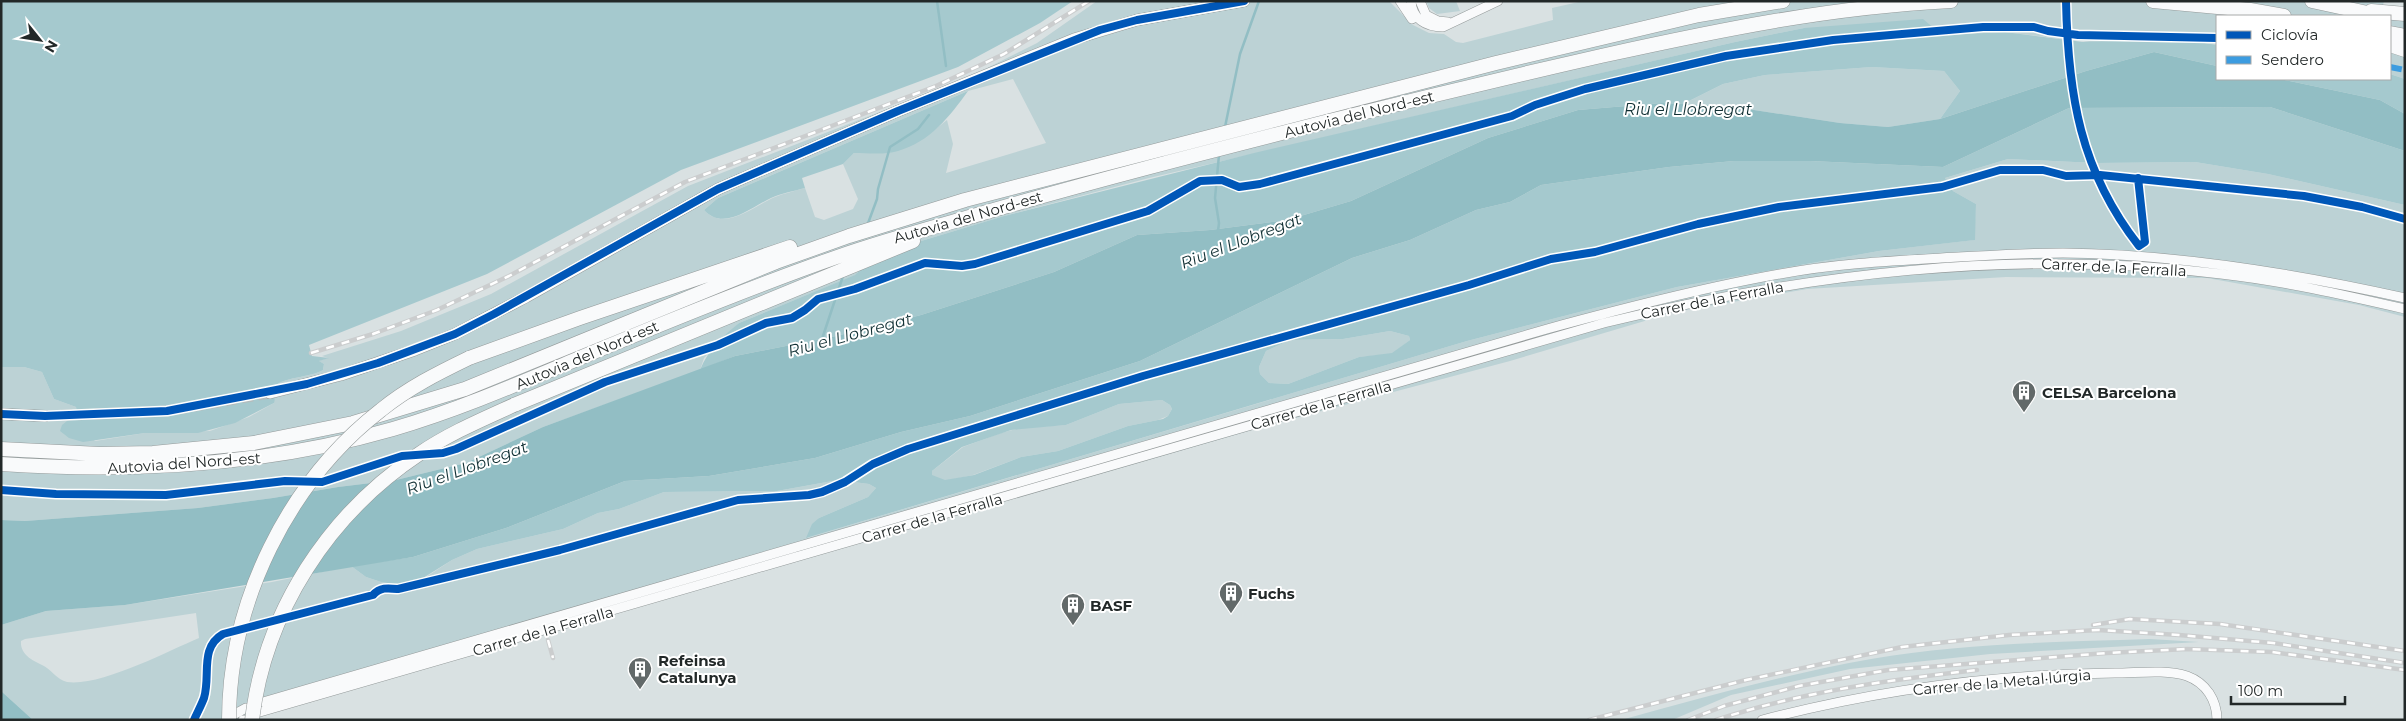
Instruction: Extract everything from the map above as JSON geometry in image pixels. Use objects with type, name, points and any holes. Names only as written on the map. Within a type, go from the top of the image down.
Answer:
[{"type":"highway","name":"Autovia del Nord-est","points":[[1,449],[99,454],[153,453],[254,443],[353,423],[465,389],[848,231],[894,221],[999,190],[1240,128],[1691,17],[1782,1]]},
{"type":"highway","name":"Autovia del Nord-est","points":[[1,464],[100,469],[199,465],[289,453],[360,438],[457,409],[748,289],[867,247],[971,216],[1210,152],[1470,86],[1738,26],[1867,8],[1951,1]]},
{"type":"highway","points":[[2153,1],[2250,10],[2278,15]]},
{"type":"highway","points":[[2312,1],[2376,15]]},
{"type":"highway","points":[[2345,8],[2405,14]]},
{"type":"highway","points":[[2391,18],[2405,22]]},
{"type":"highway","points":[[2391,33],[2405,36]]},
{"type":"highway","points":[[2391,46],[2405,50]]},
{"type":"highway","points":[[253,714],[261,673],[281,616],[300,579],[340,523],[372,490],[419,454],[464,428],[514,406],[971,216]]},
{"type":"highway","points":[[232,717],[232,668],[248,600],[264,559],[295,505],[318,473],[364,423],[400,396],[469,358],[848,231]]},
{"type":"main road","points":[[270,392],[369,366],[455,334],[526,297],[718,189],[880,118],[1074,39],[1137,20],[1244,1]]},
{"type":"main road","points":[[1,414],[45,416]]},
{"type":"street","points":[[1400,1],[1411,18],[1423,28],[1442,31],[1449,28],[1450,23]]},
{"type":"street","points":[[1411,1],[1412,12],[1425,24],[1436,27],[1450,23],[1498,1]]},
{"type":"street","points":[[1420,1],[1426,15],[1438,21],[1450,23]]},
{"type":"street","name":"Carrer de la Ferralla","points":[[263,702],[1547,329],[1663,297],[1782,273],[1895,260],[2065,253],[2119,256],[2259,270],[2329,281],[2405,298]]},
{"type":"street","name":"Carrer de la Ferralla","points":[[232,717],[253,714],[1604,323],[1693,301],[1785,284],[1901,271],[2022,263],[2132,266],[2221,274],[2338,294],[2405,309]]},
{"type":"street","name":"Carrer de la Metal·lúrgia","points":[[1762,720],[1808,708],[1876,695],[1953,684],[2093,674],[2172,673],[2189,677],[2204,688],[2215,703],[2217,720]]},
{"type":"shaded area","points":[[1,1],[1073,1],[1040,23],[958,67],[681,170],[487,274],[309,345],[312,356],[329,358],[319,361],[324,364],[323,370],[278,384],[274,389],[274,403],[235,423],[198,433],[145,433],[83,442],[69,438],[60,431],[62,425],[77,413],[76,407],[54,399],[42,372],[24,367],[1,367]]},
{"type":"shaded area","points":[[1097,1],[1389,1],[1413,25],[1429,33],[1444,34],[1456,42],[1463,43],[1553,20],[1552,8],[1583,1],[2384,1],[2383,5],[2405,8],[2405,79],[2391,74],[2391,15],[2216,15],[2216,45],[2180,39],[2090,42],[2005,32],[1942,35],[1804,28],[1735,42],[1149,178],[1004,216],[878,254],[856,275],[739,323],[704,358],[700,370],[543,427],[466,463],[396,480],[198,508],[25,521],[1,520],[1,367],[24,367],[42,372],[54,399],[76,407],[77,413],[72,418],[95,441],[145,433],[210,431],[249,417],[274,403],[275,387],[278,384],[323,370],[324,364],[318,361],[328,358],[322,356],[401,331],[491,294],[688,186],[926,94],[987,68],[1037,43]],"holes":[[[1013,79],[1046,143],[946,173],[953,144],[947,120],[924,138],[905,148],[895,151],[854,153],[843,164],[858,199],[853,209],[824,220],[815,217],[805,188],[775,197],[749,211],[730,218],[721,219],[712,216],[704,210],[718,198],[968,91]]]},
{"type":"shaded area","points":[[1426,1],[1456,1],[1460,11],[1437,14],[1429,8]]},
{"type":"shaded area","points":[[1923,19],[1942,35],[2005,32],[2083,42],[2180,39],[2216,45],[2216,66],[2154,52],[2086,71],[1940,119],[1960,91],[1944,71],[1872,67],[1765,75],[1723,84],[1683,104],[1662,103],[1578,110],[1488,138],[1351,201],[1287,220],[1210,230],[1137,235],[1054,272],[921,315],[836,336],[735,356],[700,370],[716,344],[739,323],[855,275],[878,254],[1004,216],[1254,153],[1735,42],[1804,28]]},
{"type":"shaded area","points":[[1872,67],[1944,71],[1960,91],[1940,119],[1888,127],[1840,123],[1728,106],[1683,104],[1723,84],[1765,75]]},
{"type":"shaded area","points":[[2391,74],[2405,79],[2405,114],[2380,100],[2285,80],[2391,80]]},
{"type":"shaded area","points":[[968,91],[938,127],[909,147],[888,153],[854,153],[843,164],[802,178],[805,188],[775,196],[738,216],[720,219],[704,210],[718,198]]},
{"type":"shaded area","points":[[2270,107],[2405,151],[2405,205],[2268,174],[2195,162],[2096,163],[2008,159],[1945,178],[1953,191],[1976,204],[1975,240],[1879,251],[1677,287],[1467,341],[806,538],[812,524],[819,518],[868,497],[876,488],[869,484],[838,480],[777,491],[664,492],[619,509],[598,513],[563,529],[477,549],[452,560],[415,583],[400,585],[381,582],[366,577],[351,566],[413,557],[506,528],[625,481],[709,476],[815,458],[901,432],[970,416],[1140,361],[1352,258],[1410,240],[1476,210],[1510,202],[1541,185],[1669,167],[1734,161],[1810,161],[1943,167],[2069,108]],"holes":[[[1390,331],[1409,336],[1410,340],[1392,353],[1359,357],[1288,384],[1269,383],[1260,374],[1259,367],[1266,351],[1290,340],[1343,339]],[[1162,400],[1170,405],[1172,409],[1168,416],[1163,419],[1128,426],[1058,451],[1021,457],[974,475],[945,480],[932,475],[932,471],[962,447],[1011,430],[1066,425],[1119,404]]]},
{"type":"shaded area","points":[[2008,159],[2096,163],[2195,162],[2268,174],[2405,205],[2405,317],[2359,305],[2207,278],[2006,277],[1807,289],[1675,312],[1510,361],[1273,424],[261,716],[260,720],[33,720],[1,691],[1,625],[46,611],[125,605],[272,582],[351,566],[366,577],[400,585],[420,581],[452,560],[477,549],[563,529],[598,513],[619,509],[664,492],[777,491],[838,480],[869,484],[876,488],[868,497],[819,518],[807,538],[1467,341],[1677,287],[1879,251],[1974,240],[1976,204],[1953,191],[1945,178]],"holes":[[[196,613],[199,638],[134,667],[115,674],[81,682],[63,681],[45,667],[30,659],[24,653],[21,646],[21,641],[25,639]]]},
{"type":"shaded area","points":[[1390,331],[1409,336],[1410,340],[1392,354],[1359,357],[1288,384],[1269,383],[1260,374],[1259,367],[1266,351],[1290,340],[1343,339]]},
{"type":"shaded area","points":[[1162,400],[1170,405],[1172,409],[1168,416],[1158,420],[1128,426],[1058,451],[1021,457],[973,475],[950,480],[941,480],[932,476],[932,471],[963,447],[1001,433],[1020,428],[1066,425],[1119,404]]},
{"type":"shaded area","points":[[2150,639],[2199,642],[1990,654],[1850,669],[1731,695],[1672,720],[1621,720],[1777,679],[1871,659],[1975,646]]},
{"type":"water","name":"Riu el Llobregat","points":[[2154,52],[2216,66],[2216,80],[2285,80],[2380,100],[2405,114],[2405,151],[2270,107],[2069,108],[1943,167],[1810,161],[1734,161],[1669,167],[1541,185],[1510,202],[1476,210],[1410,240],[1352,258],[1140,361],[970,416],[901,432],[815,458],[709,476],[625,481],[506,528],[413,557],[125,605],[46,611],[1,625],[1,520],[25,521],[198,508],[396,480],[466,463],[543,427],[735,356],[836,336],[921,315],[1054,272],[1137,235],[1210,230],[1287,220],[1351,201],[1488,138],[1578,110],[1662,103],[1728,106],[1840,123],[1888,127],[1940,119],[2086,71]]},
{"type":"water","points":[[1,691],[33,720],[1,720]]},
{"type":"waterway","points":[[937,1],[946,66]]},
{"type":"waterway","points":[[1225,127],[1240,54],[1259,1]]},
{"type":"waterway","points":[[867,226],[877,199],[890,147],[918,129],[929,115]]},
{"type":"waterway","name":"Riu el Llobregat","points":[[1218,231],[1219,223],[1215,198],[1219,155]]},
{"type":"waterway","name":"Riu el Llobregat","points":[[822,339],[843,276]]},
{"type":"tunnel","points":[[45,416],[167,411],[270,393]]},
{"type":"railway","points":[[311,353],[373,334],[437,310],[509,276],[685,182],[936,86],[1004,54],[1089,1]]},
{"type":"railway","points":[[2093,625],[2130,619],[2220,624],[2405,651]]},
{"type":"railway","points":[[1589,720],[1746,680],[1902,647],[2009,635],[2098,630],[2179,635],[2273,643],[2405,663]]},
{"type":"railway","points":[[548,640],[553,658]]},
{"type":"railway","points":[[1688,720],[1724,706],[1799,686],[1888,670],[2107,653],[2187,649],[2272,652],[2405,670]]},
{"type":"railway","points":[[1716,720],[1780,702],[1845,688],[1977,670]]},
{"type":"marked path","points":[[2391,67],[2405,70]]},
{"type":"cycle path","points":[[1,414],[45,416],[167,411],[307,384],[378,363],[455,334],[718,189],[898,111],[1100,30],[1137,20],[1244,1]]},
{"type":"cycle path","points":[[2066,1],[2070,68],[2074,100],[2081,130],[2103,189],[2119,218],[2139,246],[2145,242],[2138,178]]},
{"type":"cycle path","points":[[1,490],[56,494],[166,495],[285,481],[322,482],[402,456],[443,453],[456,449],[605,382],[718,345],[766,323],[792,318],[818,299],[855,289],[925,263],[962,266],[975,264],[1148,211],[1200,181],[1222,180],[1239,187],[1260,184],[1512,116],[1535,105],[1585,89],[1726,56],[1833,40],[1983,27],[2034,27],[2078,35],[2216,38]]},
{"type":"cycle path","points":[[194,720],[206,689],[208,654],[216,640],[223,634],[373,595],[381,589],[398,589],[560,550],[738,500],[809,495],[822,492],[845,482],[873,464],[908,449],[1143,376],[1469,285],[1551,259],[1595,252],[1698,224],[1779,207],[1942,187],[2000,170],[2043,170],[2066,176],[2100,175],[2304,196],[2362,207],[2405,219]]},
{"type":"place","name":"CELSA Barcelona","points":[[2024,413]]},
{"type":"place","name":"Fuchs","points":[[1231,614]]},
{"type":"place","name":"BASF","points":[[1073,626]]},
{"type":"place","name":"Refeinsa Catalunya","points":[[640,690]]}]
